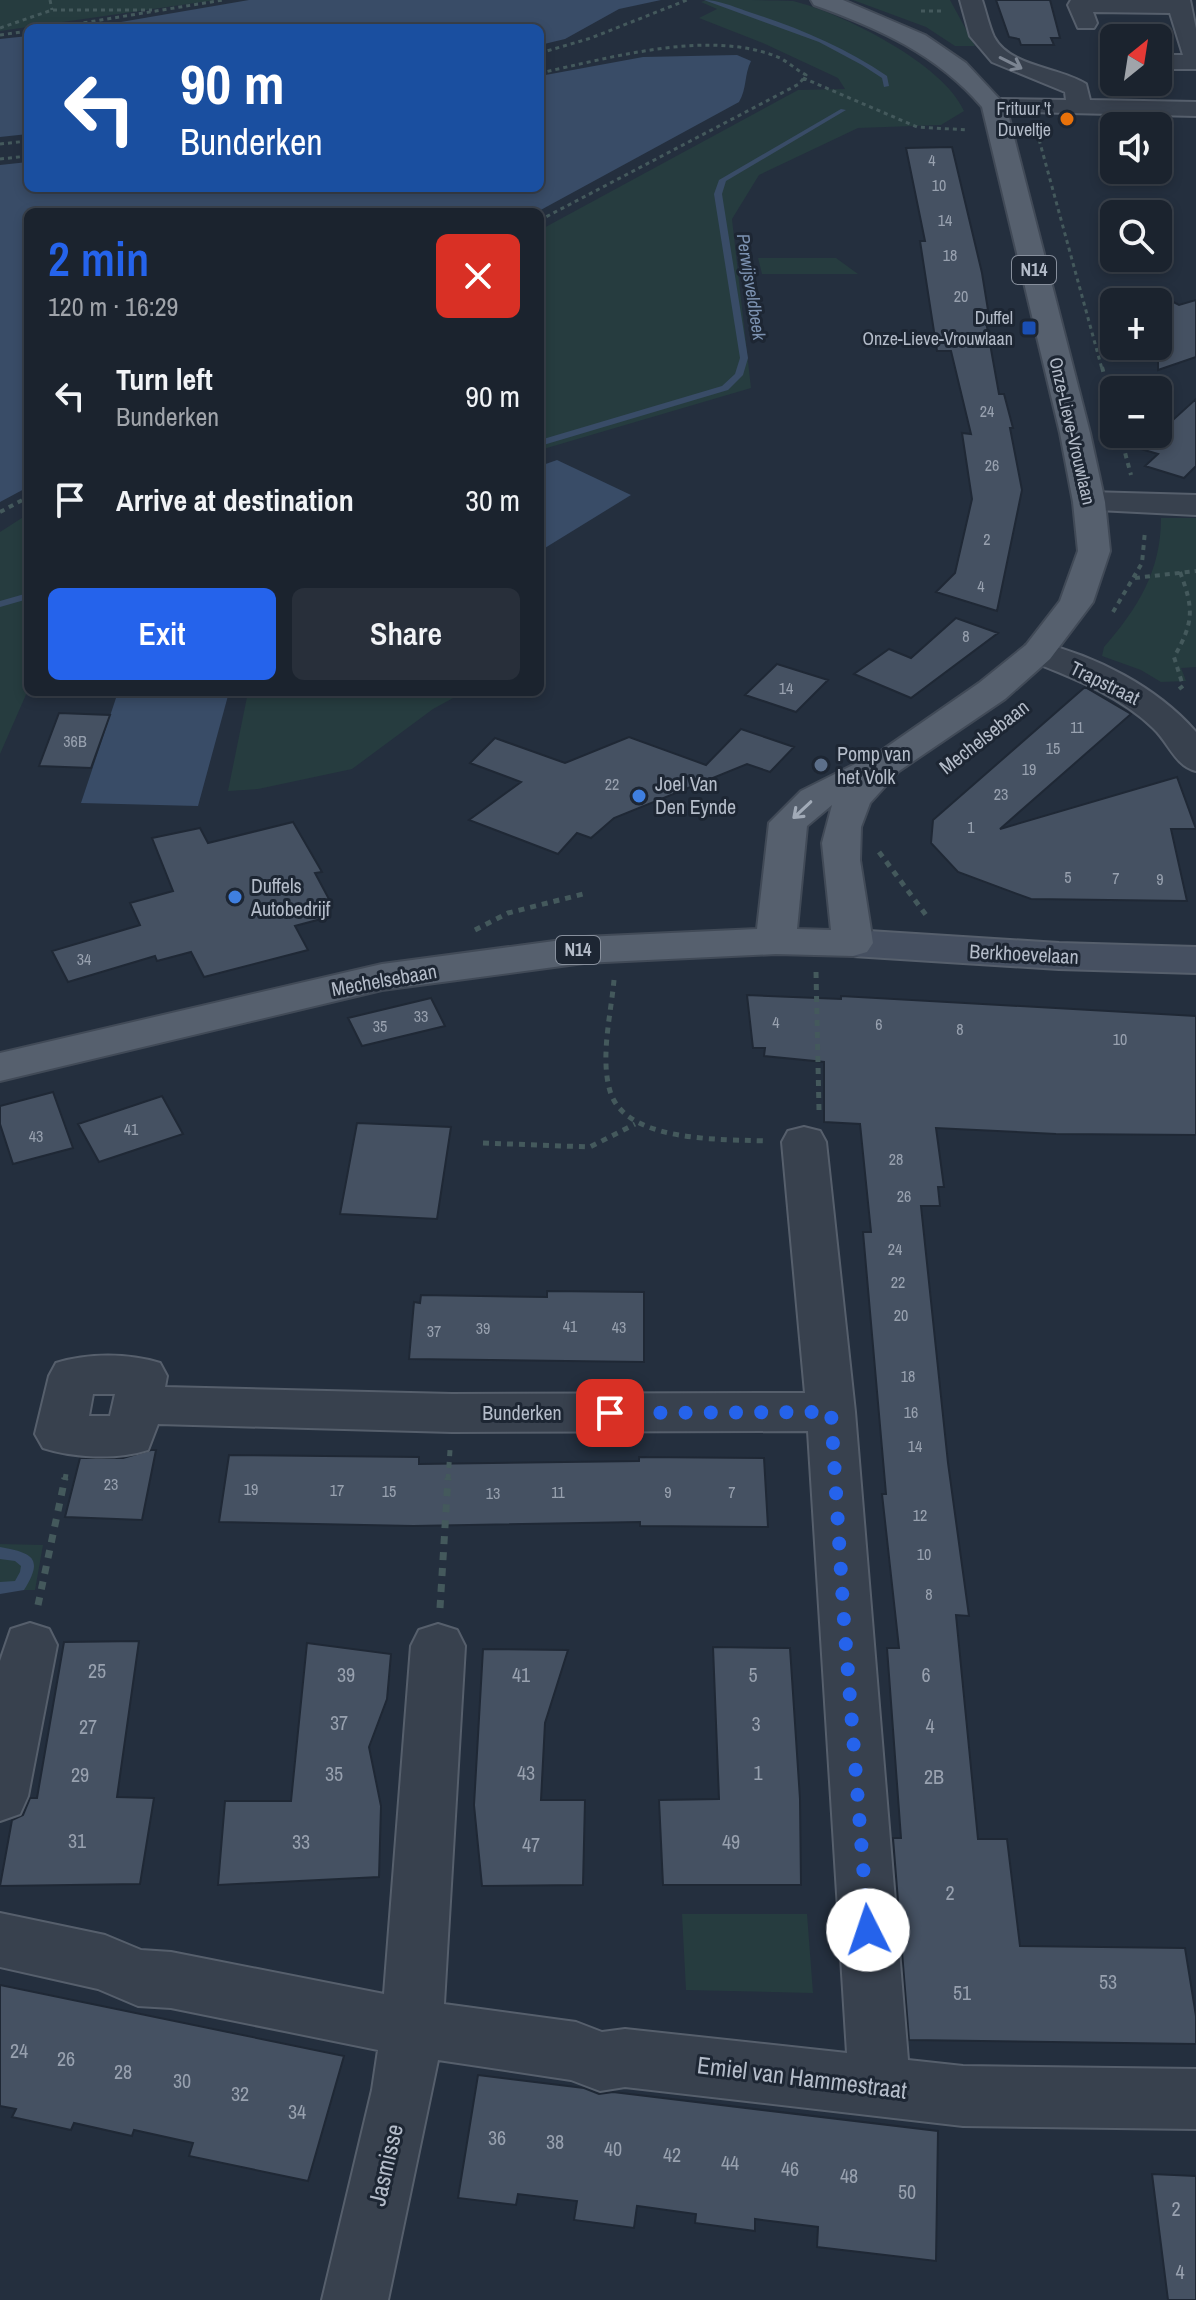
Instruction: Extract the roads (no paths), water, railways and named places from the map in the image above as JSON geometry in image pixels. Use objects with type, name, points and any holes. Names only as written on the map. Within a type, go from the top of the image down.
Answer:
[{"type":"main road","name":"Onze-Lieve-Vrouwlaan","points":[[822,0],[893,27],[936,51],[1005,106],[1089,502],[1094,551],[1076,602],[1038,652],[992,691]]},
{"type":"main road","name":"Mechelsebaan","points":[[776,941],[788,823],[814,799],[894,759],[992,691]]},
{"type":"main road","name":"Mechelsebaan","points":[[0,1067],[382,977],[584,950],[776,941],[853,943],[841,840],[845,816],[856,795],[894,759]]},
{"type":"main road","name":"Berkhoevelaan","points":[[853,943],[1117,959],[1196,960]]},
{"type":"street","points":[[971,0],[982,36],[997,56],[1022,69],[1064,78],[1077,89],[1079,107]]},
{"type":"street","points":[[1086,23],[1079,5],[1179,3],[1183,25],[1196,60],[1172,61]]},
{"type":"street","points":[[1165,96],[1169,108]]},
{"type":"street","points":[[1005,106],[1196,109]]},
{"type":"street","points":[[1089,502],[1196,505]]},
{"type":"street","name":"Trapstraat","points":[[1038,652],[1103,678],[1151,706],[1196,760]]},
{"type":"street","points":[[804,1142],[831,1412],[880,2087]]},
{"type":"street","name":"Bunderken","points":[[74,1435],[131,1436],[137,1405],[452,1413],[831,1412]]},
{"type":"street","points":[[0,1796],[30,1645]]},
{"type":"street","points":[[412,2028],[438,1646]]},
{"type":"street","name":"Emiel van Hammestraat","points":[[0,1940],[105,1963],[138,1978],[171,1980],[412,2028],[576,2051],[600,2062],[625,2058],[963,2096],[1196,2099]]},
{"type":"street","name":"Jasmisse","points":[[355,2300],[403,2090],[412,2028]]},
{"type":"water","points":[[249,0],[661,0],[619,9],[565,39],[544,44],[544,24],[109,24]]},
{"type":"water","points":[[24,36],[24,134],[0,137],[0,39]]},
{"type":"water","points":[[737,55],[751,61],[739,102],[544,208],[24,208],[24,489],[0,502],[0,165],[24,162],[24,192],[544,192],[544,75],[643,57]]},
{"type":"water","points":[[557,460],[631,495],[544,549],[544,465]]},
{"type":"water","points":[[117,696],[228,696],[198,806],[81,803]]},
{"type":"waterway","name":"Perwijsveldbeek","points":[[707,0],[777,23],[844,51],[885,77],[886,86]]},
{"type":"waterway","name":"Perwijsveldbeek","points":[[544,442],[725,388],[739,375],[744,358],[718,194],[723,180],[843,110]]},
{"type":"waterway","name":"Perwijsveldbeek","points":[[0,604],[24,597]]},
{"type":"waterway","points":[[0,1553],[19,1556],[28,1564],[27,1573],[19,1586],[0,1588]]},
{"type":"place","name":"Frituur 't Duveltje","points":[[1067,119]]},
{"type":"place","name":"Duffel Onze-Lieve-Vrouwlaan","points":[[1029,328]]},
{"type":"place","name":"Pomp van het Volk","points":[[821,765]]},
{"type":"place","name":"Joel Van Den Eynde","points":[[639,796]]},
{"type":"place","name":"Duffels Autobedrijf","points":[[235,897]]}]
